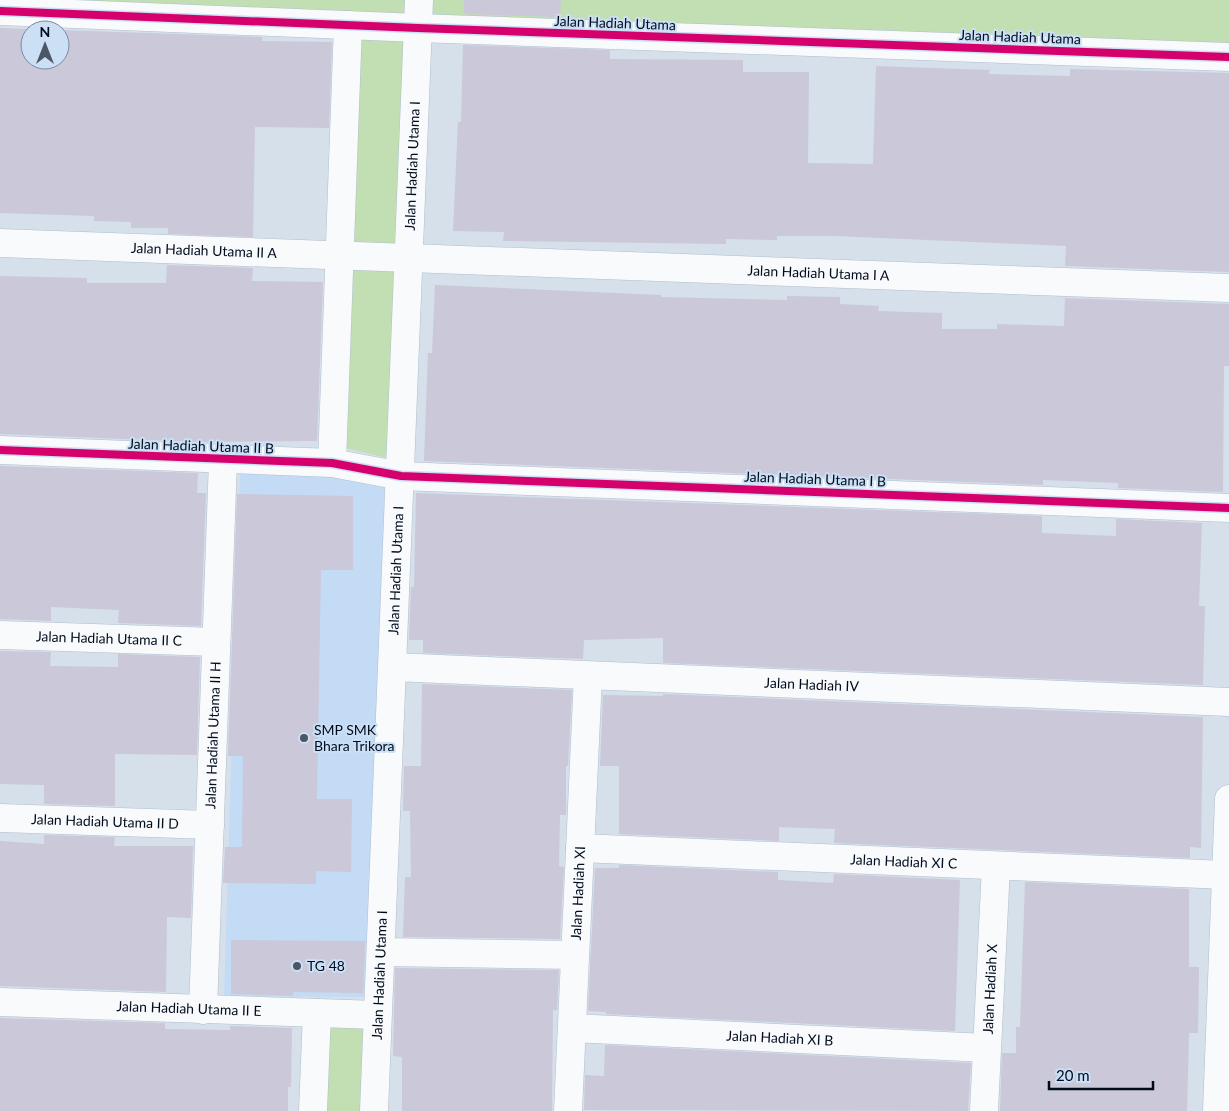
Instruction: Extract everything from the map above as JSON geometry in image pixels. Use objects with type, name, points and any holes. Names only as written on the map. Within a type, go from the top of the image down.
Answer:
[{"type":"street","name":"Jalan Hadiah Utama I","points":[[374,1111],[419,0]]},
{"type":"street","name":"Jalan Hadiah Utama","points":[[0,10],[418,28],[1229,57]]},
{"type":"street","points":[[332,464],[338,257],[348,25]]},
{"type":"street","name":"Jalan Hadiah Utama II A","points":[[0,243],[408,259]]},
{"type":"street","name":"Jalan Hadiah Utama I A","points":[[408,259],[1229,288]]},
{"type":"street","name":"Jalan Hadiah Utama II B","points":[[0,450],[223,461],[332,464],[401,476]]},
{"type":"street","name":"Jalan Hadiah Utama II H","points":[[203,1010],[223,461]]},
{"type":"street","name":"Jalan Hadiah Utama I B","points":[[401,476],[1229,508]]},
{"type":"street","name":"Jalan Hadiah Utama II C","points":[[0,635],[216,642]]},
{"type":"street","name":"Jalan Hadiah IV","points":[[393,667],[1229,702]]},
{"type":"street","name":"Jalan Hadiah XI","points":[[568,1111],[588,676]]},
{"type":"street","points":[[1217,1111],[1226,958],[1226,875],[1229,799]]},
{"type":"street","name":"Jalan Hadiah Utama II D","points":[[0,818],[210,825]]},
{"type":"street","name":"Jalan Hadiah XI C","points":[[580,848],[1226,875]]},
{"type":"street","name":"Jalan Hadiah X","points":[[984,1111],[996,866]]},
{"type":"street","points":[[381,952],[575,956]]},
{"type":"street","name":"Jalan Hadiah Utama II E","points":[[0,1002],[377,1015]]},
{"type":"street","points":[[313,1111],[318,1013]]},
{"type":"street","name":"Jalan Hadiah XI B","points":[[572,1028],[986,1048]]},
{"type":"shaded area","name":"SMP SMK Bhara Trikora","points":[[240,473],[385,480],[369,997],[224,996]]},
{"type":"green space","points":[[0,0],[1229,0],[1229,54]]},
{"type":"green space","points":[[352,32],[412,34],[392,459],[340,447]]},
{"type":"green space","points":[[330,1025],[367,1025],[364,1111],[327,1111]]},
{"type":"building","points":[[464,0],[561,0],[560,17],[464,14]]},
{"type":"building","points":[[0,28],[20,29],[20,70],[70,70],[70,30],[262,37],[262,41],[332,42],[329,128],[255,127],[253,237],[168,234],[168,228],[131,228],[131,222],[94,221],[94,216],[0,213]]},
{"type":"building","points":[[463,45],[610,50],[610,59],[743,60],[743,72],[809,72],[808,163],[873,164],[876,66],[990,70],[989,74],[1070,76],[1070,69],[1229,73],[1229,272],[1065,266],[1066,246],[836,236],[777,236],[777,240],[726,239],[726,244],[503,241],[504,232],[453,231],[458,122],[461,122]]},
{"type":"building","points":[[167,265],[253,268],[252,281],[323,282],[317,441],[198,442],[0,434],[0,276],[87,278],[87,283],[166,283]]},
{"type":"building","points":[[435,285],[661,295],[661,297],[787,300],[787,296],[840,297],[840,304],[879,306],[878,311],[942,313],[942,329],[997,329],[997,324],[1064,326],[1065,298],[1229,304],[1229,366],[1224,366],[1223,492],[1118,488],[1118,483],[1043,480],[1043,485],[424,461],[428,353],[432,353]]},
{"type":"building","points":[[0,466],[198,473],[197,493],[206,493],[201,626],[118,623],[119,610],[51,607],[51,621],[0,619]]},
{"type":"building","points":[[416,493],[1042,516],[1042,533],[1116,536],[1116,519],[1202,523],[1199,606],[1205,606],[1203,685],[663,663],[663,638],[584,640],[583,659],[423,653],[423,640],[409,640],[411,587],[414,587]]},
{"type":"building","name":"SMP SMK Bhara Trikora","points":[[237,494],[353,496],[353,570],[321,570],[317,799],[352,799],[351,872],[316,871],[316,884],[223,883],[225,847],[242,847],[243,756],[228,756]]},
{"type":"building","points":[[0,651],[51,652],[50,666],[118,667],[118,654],[200,657],[197,755],[115,754],[115,806],[44,804],[44,785],[0,784]]},
{"type":"building","points":[[422,684],[572,690],[568,766],[566,766],[566,815],[560,815],[559,866],[564,867],[560,939],[403,937],[405,877],[411,877],[410,811],[403,811],[404,766],[421,766]]},
{"type":"building","points":[[663,694],[1203,717],[1201,848],[1190,847],[1190,858],[834,843],[835,829],[779,827],[779,841],[619,834],[619,766],[600,766],[603,695],[663,696]]},
{"type":"building","points":[[44,835],[115,837],[114,846],[193,846],[191,918],[167,917],[166,992],[0,986],[0,841],[44,844]]},
{"type":"building","points":[[619,865],[778,872],[778,880],[833,883],[834,874],[960,880],[955,1031],[606,1014],[606,1012],[588,1011],[595,868],[619,868]]},
{"type":"building","points":[[1025,882],[1189,889],[1189,967],[1199,967],[1198,1033],[1189,1033],[1187,1111],[1000,1111],[1002,1053],[1016,1053],[1016,1027],[1020,1027]]},
{"type":"building","name":"TG 48","points":[[231,940],[365,941],[363,993],[293,992],[293,996],[231,994]]},
{"type":"building","points":[[395,968],[559,970],[557,1010],[553,1010],[552,1111],[402,1111],[402,1057],[393,1056]]},
{"type":"building","points":[[0,1018],[165,1023],[165,1029],[230,1030],[230,1026],[292,1028],[291,1087],[288,1087],[288,1111],[0,1111]]},
{"type":"building","points":[[605,1045],[971,1063],[968,1111],[584,1110],[585,1075],[604,1076]]},
{"type":"cycle path","points":[[0,11],[1229,57]]},
{"type":"cycle path","points":[[0,450],[332,463],[401,476],[1229,508]]},
{"type":"place","name":"SMP SMK Bhara Trikora","points":[[304,738]]},
{"type":"place","name":"TG 48","points":[[297,966]]}]
